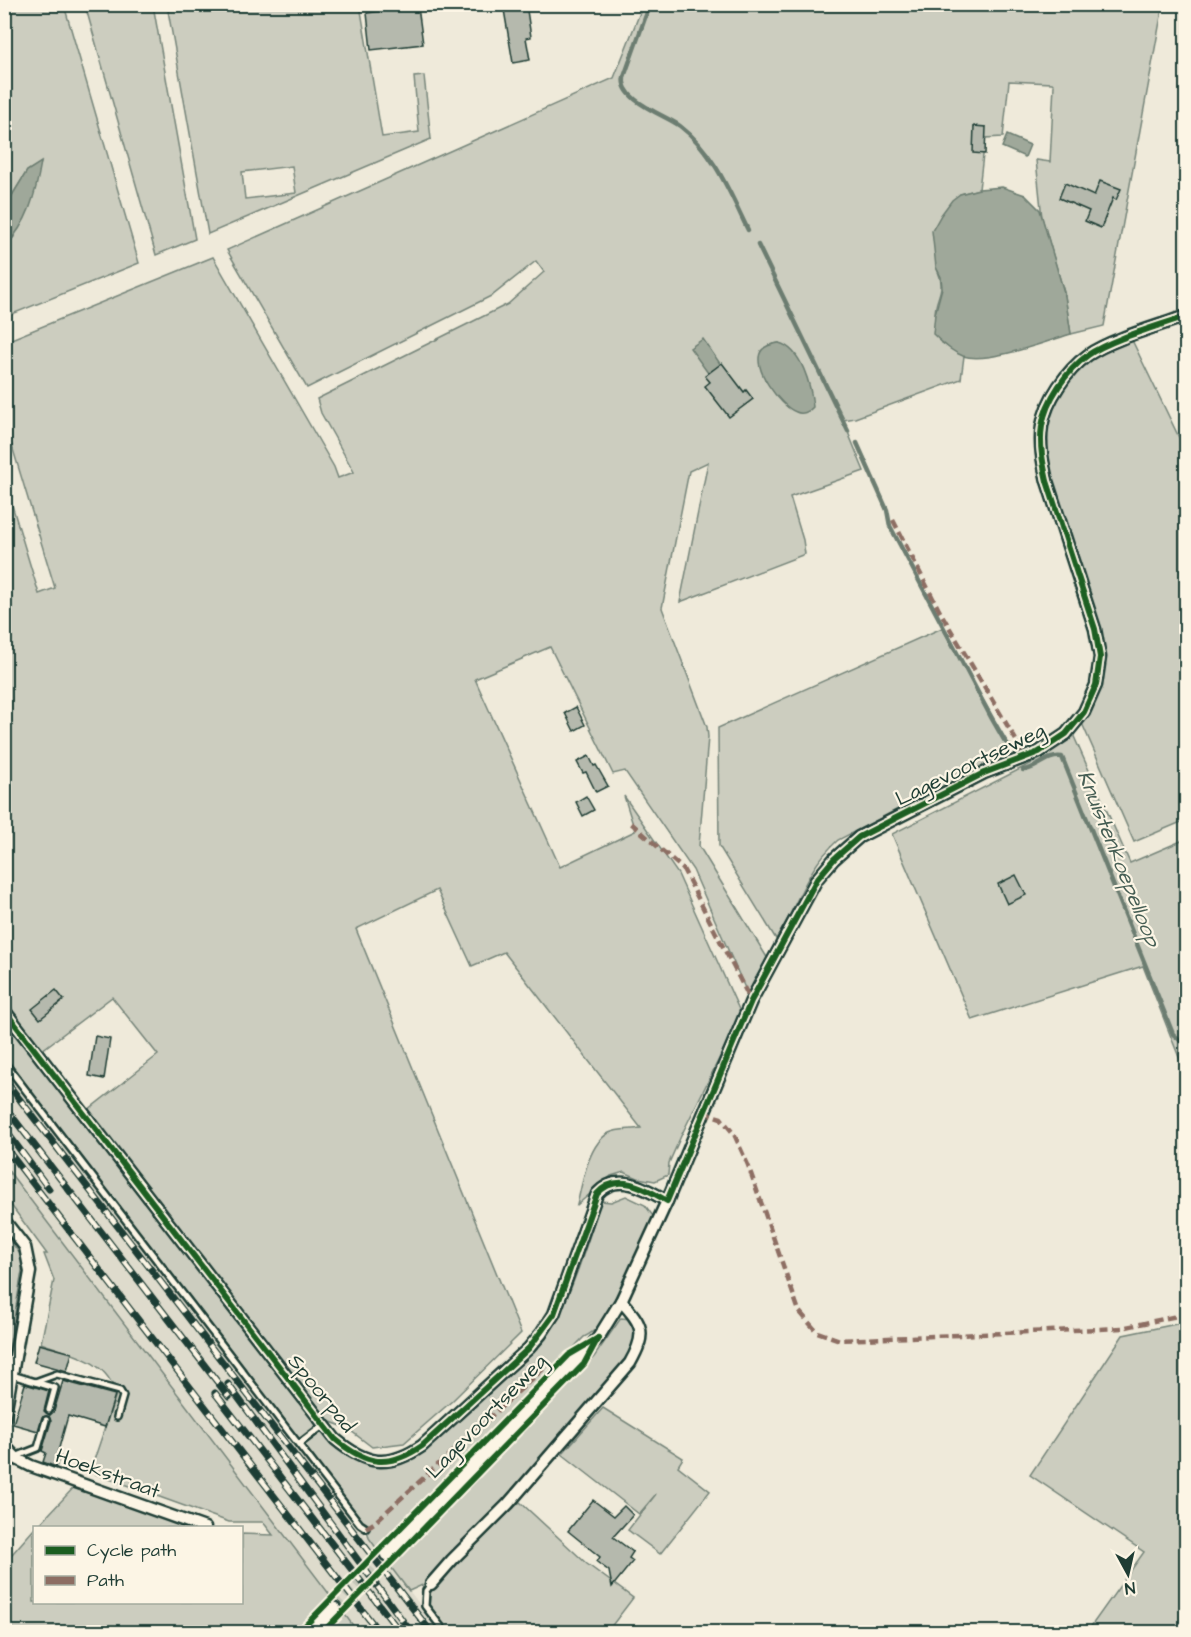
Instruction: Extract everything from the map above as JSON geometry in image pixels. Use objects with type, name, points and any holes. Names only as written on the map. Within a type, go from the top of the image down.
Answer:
[{"type":"street","name":"Lagevoortseweg","points":[[386,1555],[598,1338],[621,1301],[667,1201],[751,1001],[818,879],[834,859],[859,837],[984,773],[1039,752],[1066,734],[1084,712],[1096,686],[1100,657],[1095,629],[1047,481],[1041,456],[1042,426],[1054,392],[1072,368],[1089,354],[1186,316]]},
{"type":"street","name":"Spoorpad","points":[[4,1010],[335,1439],[349,1451],[370,1461],[389,1461],[407,1456],[422,1446],[529,1348],[541,1334],[554,1314],[597,1194],[604,1186],[612,1182],[623,1182],[647,1190],[667,1201]]},
{"type":"street","points":[[4,1220],[25,1247],[30,1272],[4,1419]]},
{"type":"street","points":[[431,1584],[508,1504],[630,1363],[641,1341],[641,1328],[638,1320],[621,1301]]},
{"type":"street","name":"Hoekstraat","points":[[4,1445],[15,1457],[32,1466],[202,1526]]},
{"type":"street","points":[[311,1632],[335,1608]]},
{"type":"lane","points":[[4,1062],[360,1524],[366,1528]]},
{"type":"lane","points":[[35,1382],[57,1374],[120,1391],[123,1396],[117,1417]]},
{"type":"lane","points":[[12,1375],[55,1388],[49,1410]]},
{"type":"lane","points":[[4,1472],[15,1457],[38,1448],[46,1420]]},
{"type":"lane","points":[[299,1444],[324,1425]]},
{"type":"lane","points":[[431,1584],[426,1592],[425,1606],[445,1632]]},
{"type":"shaded area","points":[[5,5],[64,5],[139,263],[5,317],[5,246],[14,237],[41,163],[27,171],[5,207]]},
{"type":"shaded area","points":[[85,5],[153,5],[195,239],[156,255]]},
{"type":"shaded area","points":[[167,5],[360,5],[382,137],[419,132],[414,77],[424,76],[431,139],[208,234]],"holes":[[[292,166],[296,193],[245,199],[242,172]]]},
{"type":"shaded area","points":[[643,5],[1163,5],[1104,326],[1071,334],[1065,296],[1042,218],[1036,160],[1050,162],[1054,85],[1052,83],[1009,81],[1003,137],[985,138],[979,189],[960,194],[936,267],[941,288],[936,308],[936,322],[942,343],[964,356],[961,379],[855,418],[843,420],[864,471],[790,497],[805,554],[680,602],[708,462],[689,471],[662,608],[707,727],[699,846],[768,959],[748,995],[693,870],[625,771],[613,774],[550,647],[475,679],[560,867],[635,831],[624,796],[678,874],[741,1014],[681,1136],[669,1163],[668,1175],[655,1181],[638,1178],[624,1172],[611,1176],[577,1205],[587,1165],[602,1138],[616,1130],[641,1128],[504,952],[472,966],[437,890],[356,929],[521,1333],[452,1401],[404,1443],[372,1447],[347,1428],[328,1421],[88,1110],[158,1055],[112,997],[42,1050],[5,1001],[5,482],[39,594],[55,588],[5,423],[4,342],[213,257],[334,467],[338,478],[354,472],[321,413],[317,399],[508,304],[544,272],[536,261],[493,295],[307,388],[227,250],[614,78]],"holes":[[[779,343],[787,406],[765,379],[761,351],[769,345]]]},
{"type":"shaded area","points":[[1007,135],[1030,145],[1025,157],[1002,147]]},
{"type":"shaded area","points":[[41,162],[30,207],[20,228],[5,246],[5,207],[27,171]]},
{"type":"shaded area","points":[[1002,187],[1025,195],[1040,210],[1065,296],[1071,334],[1001,355],[974,358],[963,356],[933,334],[935,314],[942,288],[941,277],[936,267],[932,231],[952,200],[960,194],[979,189]]},
{"type":"shaded area","points":[[1130,336],[1186,452],[1186,820],[1134,842],[1081,721],[1103,663],[1046,472],[1045,430],[1051,412],[1073,374],[1086,361]]},
{"type":"shaded area","points":[[703,339],[721,365],[708,373],[690,348]]},
{"type":"shaded area","points":[[779,343],[794,353],[804,369],[813,407],[810,410],[801,413],[790,409],[775,394],[763,375],[759,357],[762,350]]},
{"type":"shaded area","points":[[942,628],[1012,750],[838,840],[826,852],[809,876],[776,939],[719,846],[718,728]]},
{"type":"shaded area","points":[[1072,732],[1130,863],[1186,839],[1186,1075],[1143,966],[972,1020],[892,834],[1040,759]]},
{"type":"shaded area","points":[[5,1019],[331,1443],[354,1459],[366,1464],[388,1466],[426,1451],[532,1352],[545,1336],[566,1299],[601,1201],[611,1202],[626,1196],[645,1205],[653,1216],[626,1283],[607,1317],[596,1329],[584,1337],[377,1549],[369,1538],[366,1526],[5,1057]]},
{"type":"shaded area","points":[[4,1066],[441,1632],[358,1632],[278,1529],[5,1165]]},
{"type":"shaded area","points":[[4,1165],[358,1632],[326,1632],[342,1617],[328,1599],[295,1632],[5,1632],[5,1562],[33,1530],[33,1604],[243,1604],[243,1534],[273,1535],[263,1522],[229,1522],[90,1472],[116,1395],[112,1383],[97,1366],[76,1355],[41,1343],[54,1280],[44,1254],[47,1254],[5,1197]]},
{"type":"shaded area","points":[[5,1234],[24,1259],[5,1372]]},
{"type":"shaded area","points":[[621,1318],[632,1319],[635,1329],[629,1355],[549,1453],[427,1583],[409,1591],[390,1566],[594,1357]]},
{"type":"shaded area","points":[[1186,1322],[1186,1632],[1087,1632],[1144,1552],[1030,1475],[1123,1335]]},
{"type":"shaded area","points":[[603,1408],[683,1458],[678,1466],[710,1491],[660,1554],[628,1530],[656,1494],[639,1514],[562,1454]]},
{"type":"shaded area","points":[[77,1484],[194,1526],[38,1526]]},
{"type":"shaded area","points":[[520,1502],[587,1564],[633,1598],[607,1632],[448,1632],[429,1606],[433,1587],[457,1561]]},
{"type":"building","points":[[389,4],[414,4],[418,7],[423,44],[371,50],[367,13],[390,10]]},
{"type":"building","points":[[503,4],[526,4],[531,37],[526,38],[530,60],[513,63]]},
{"type":"building","points":[[974,126],[986,127],[985,154],[973,153]]},
{"type":"building","points":[[1100,181],[1121,189],[1116,200],[1113,198],[1101,228],[1085,221],[1089,211],[1059,198],[1065,183],[1094,196]]},
{"type":"building","points":[[722,363],[744,392],[746,390],[753,399],[729,417],[705,386],[710,382],[705,376]]},
{"type":"building","points":[[576,707],[585,725],[574,731],[565,713]]},
{"type":"building","points":[[589,756],[608,786],[596,792],[586,772],[583,773],[577,762]]},
{"type":"building","points":[[586,796],[594,810],[583,816],[576,802]]},
{"type":"building","points":[[1016,875],[1026,895],[1007,904],[998,884]]},
{"type":"building","points":[[56,990],[64,1000],[40,1019],[32,1009]]},
{"type":"building","points":[[95,1036],[110,1039],[104,1079],[89,1076]]},
{"type":"building","points":[[39,1344],[72,1353],[67,1371],[34,1362]]},
{"type":"building","points":[[63,1381],[115,1395],[105,1427],[68,1416],[56,1467],[43,1462],[46,1453],[42,1451],[51,1421],[49,1416],[42,1417],[38,1431],[13,1424],[25,1384],[49,1391],[44,1411],[50,1415],[54,1411]]},
{"type":"building","points":[[593,1500],[614,1516],[624,1506],[633,1515],[613,1537],[633,1552],[629,1558],[633,1561],[612,1587],[609,1571],[597,1562],[600,1557],[568,1531]]},
{"type":"waterway","name":"Knuistenkoepelloop","points":[[650,4],[624,77],[624,85],[636,100],[680,126],[692,136],[720,174],[748,230]]},
{"type":"waterway","name":"Knuistenkoepelloop","points":[[758,245],[848,431]]},
{"type":"waterway","name":"Knuistenkoepelloop","points":[[857,443],[887,510],[890,526],[992,719],[1011,748]]},
{"type":"waterway","name":"Knuistenkoepelloop","points":[[1023,770],[1033,768],[1052,758],[1062,757],[1173,1034],[1181,1041]]},
{"type":"tunnel","points":[[335,1608],[386,1555]]},
{"type":"railway","points":[[4,1079],[431,1632]]},
{"type":"railway","points":[[4,1106],[229,1397]]},
{"type":"railway","points":[[4,1128],[49,1189]]},
{"type":"railway","points":[[4,1146],[379,1632]]},
{"type":"railway","points":[[228,1384],[411,1632]]},
{"type":"railway","points":[[215,1393],[400,1632]]},
{"type":"marked path","points":[[893,520],[939,610],[1026,757]]},
{"type":"marked path","points":[[631,823],[683,869],[751,1001]]},
{"type":"marked path","points":[[703,1112],[721,1118],[734,1134],[748,1165],[799,1311],[817,1332],[840,1340],[1122,1328],[1186,1314]]},
{"type":"marked path","points":[[366,1528],[543,1369]]},
{"type":"cycle path","points":[[4,1010],[335,1439],[357,1454],[377,1461],[398,1458],[422,1446],[529,1348],[554,1314],[597,1194],[605,1187],[622,1183],[640,1187],[667,1201],[751,1001],[817,879],[834,859],[859,837],[984,773],[1039,752],[1066,734],[1084,712],[1096,685],[1100,657],[1095,629],[1047,481],[1041,447],[1044,416],[1065,377],[1088,355],[1122,338],[1186,316]]},
{"type":"cycle path","points":[[299,1632],[569,1355],[598,1338]]},
{"type":"cycle path","points":[[323,1632],[584,1364],[598,1338]]}]
